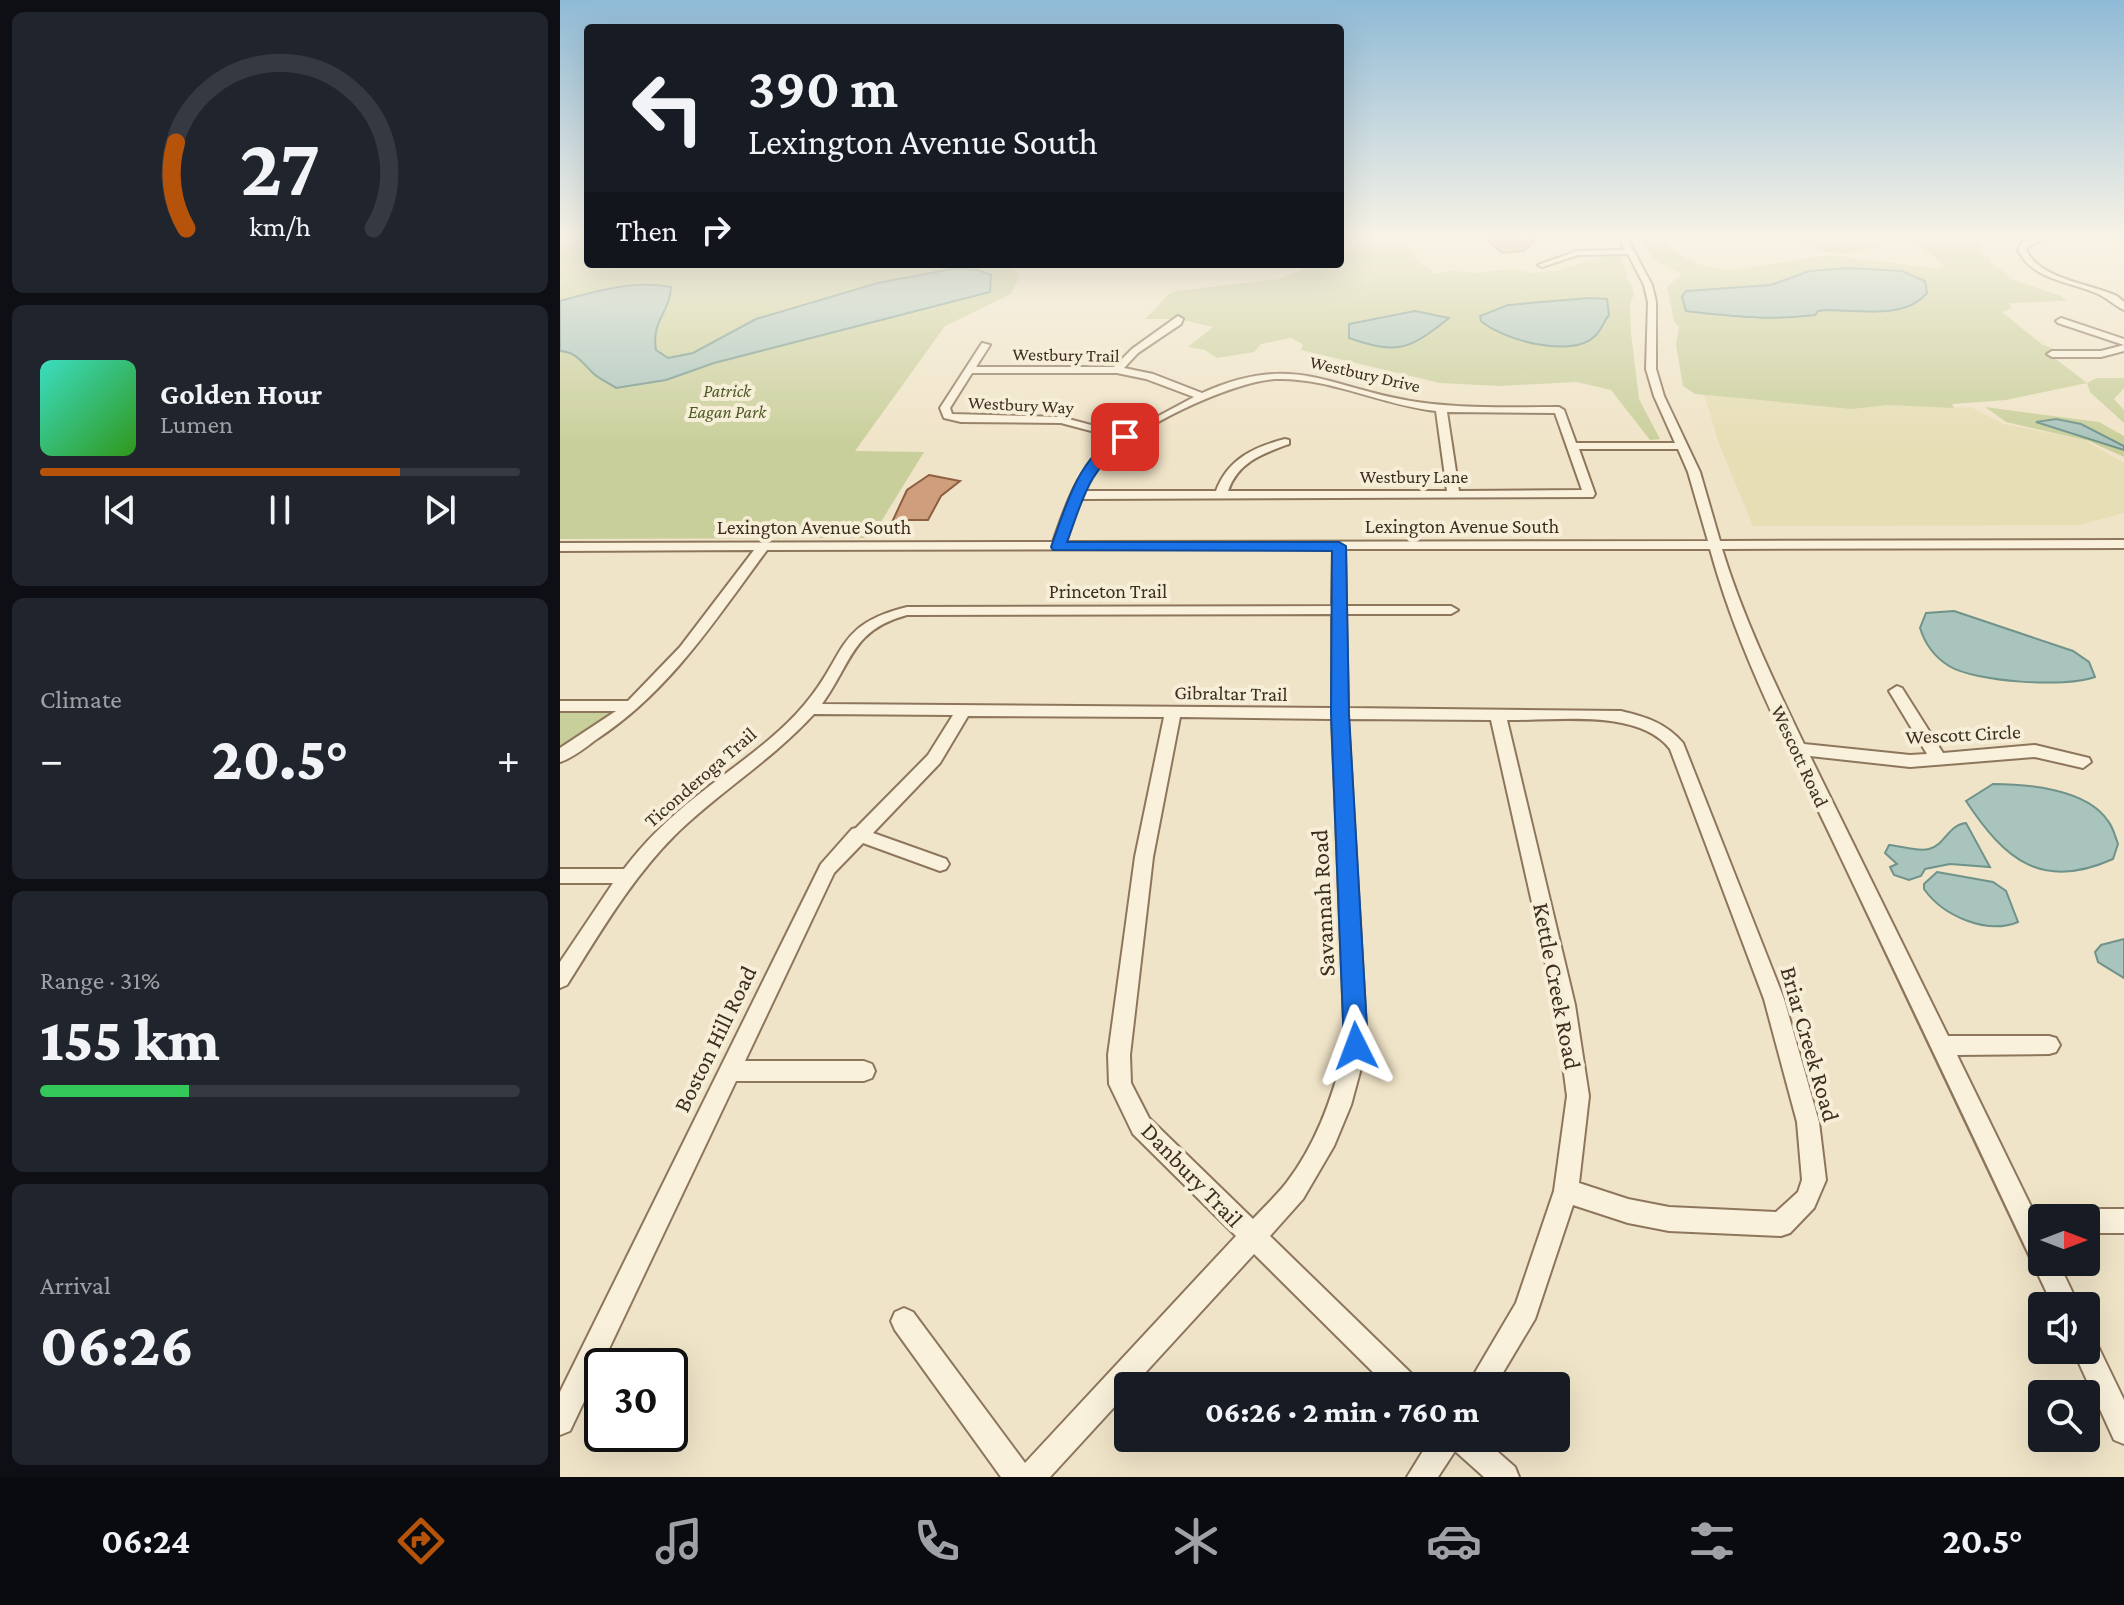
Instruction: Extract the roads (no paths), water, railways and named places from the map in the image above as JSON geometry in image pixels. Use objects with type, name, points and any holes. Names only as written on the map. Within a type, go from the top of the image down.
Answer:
[{"type":"street","name":"Wescott Road","points":[[1652,307],[1651,369],[1659,396],[1684,446],[1741,627],[1796,749],[1941,1046],[2028,1211]]},
{"type":"street","points":[[1117,370],[1135,351],[1178,322],[1178,319]]},
{"type":"street","points":[[2061,321],[2124,342]]},
{"type":"street","name":"Westbury Way","points":[[985,345],[945,408],[948,416],[961,419],[1061,420],[1125,437]]},
{"type":"street","points":[[2052,354],[2107,353],[2124,348]]},
{"type":"street","points":[[2107,353],[2118,359]]},
{"type":"street","name":"Westbury Trail","points":[[970,370],[1117,370],[1149,376],[1205,398]]},
{"type":"street","name":"Westbury Drive","points":[[1058,547],[1077,495],[1094,463],[1125,437],[1205,398],[1245,381],[1264,377],[1303,377],[1394,401],[1441,409],[1559,410],[1572,446]]},
{"type":"street","points":[[1441,409],[1454,495]]},
{"type":"street","points":[[1221,495],[1227,476],[1243,459],[1285,442]]},
{"type":"street","points":[[1572,446],[1684,446]]},
{"type":"street","name":"Westbury Lane","points":[[1077,495],[1589,494],[1572,446]]},
{"type":"street","name":"Lexington Avenue South","points":[[560,547],[2124,544]]},
{"type":"street","name":"Savannah Road","points":[[1031,1477],[1295,1191],[1326,1143],[1346,1094],[1356,1046],[1340,714],[1339,546]]},
{"type":"street","points":[[560,756],[631,706],[670,666],[763,547]]},
{"type":"street","name":"Princeton Trail","points":[[877,618],[907,611],[1451,610]]},
{"type":"street","name":"Ticonderoga Trail","points":[[560,979],[628,876],[667,831],[811,709],[858,632],[877,618]]},
{"type":"street","points":[[1897,691],[1938,758]]},
{"type":"street","points":[[560,706],[631,706]]},
{"type":"street","name":"Gibraltar Trail","points":[[811,709],[1621,716],[1651,723]]},
{"type":"street","name":"Boston Hill Road","points":[[560,1421],[827,869],[934,759],[964,710]]},
{"type":"street","name":"Danbury Trail","points":[[1173,712],[1144,857],[1119,1055],[1120,1084],[1141,1126],[1392,1372]]},
{"type":"street","name":"Kettle Creek Road","points":[[1488,1372],[1526,1310],[1566,1191],[1578,1096],[1565,1005],[1498,715]]},
{"type":"street","name":"Briar Creek Road","points":[[1566,1191],[1628,1211],[1669,1219],[1781,1224],[1806,1200],[1814,1180],[1808,1122],[1774,999],[1677,747],[1667,733],[1651,723]]},
{"type":"street","name":"Wescott Circle","points":[[1796,749],[1910,761],[2035,751],[2083,762]]},
{"type":"street","points":[[858,834],[940,864]]},
{"type":"street","points":[[560,876],[628,876]]},
{"type":"street","points":[[1941,1046],[2049,1045]]},
{"type":"street","points":[[728,1071],[864,1071]]},
{"type":"street","points":[[2100,1221],[2124,1221]]},
{"type":"street","points":[[904,1321],[1018,1477]]},
{"type":"street","points":[[2093,1364],[2124,1430]]},
{"type":"street","points":[[1421,1477],[1438,1452]]},
{"type":"street","points":[[1477,1452],[1505,1477]]},
{"type":"water","points":[[560,307],[667,307],[658,324],[655,340],[656,350],[668,358],[693,353],[756,319],[797,307],[932,307],[714,363],[666,380],[616,388],[595,375],[575,356],[560,351]]},
{"type":"water","points":[[1503,307],[1608,307],[1609,315],[1595,336],[1571,346],[1538,344],[1505,335],[1481,321],[1480,316]]},
{"type":"water","points":[[1685,307],[1906,307],[1880,312],[1826,310],[1818,311],[1815,315],[1782,318],[1686,311]]},
{"type":"water","points":[[1415,311],[1449,318],[1413,343],[1392,348],[1349,338],[1349,324]]},
{"type":"water","points":[[2056,419],[2081,424],[2124,446],[2124,450],[2036,422]]},
{"type":"water","points":[[1954,611],[2073,651],[2089,662],[2095,677],[2064,682],[2021,682],[1979,676],[1949,666],[1930,649],[1920,628],[1926,613]]},
{"type":"water","points":[[1993,784],[2055,790],[2086,802],[2098,810],[2111,826],[2118,844],[2113,859],[2066,872],[2046,870],[2011,854],[1995,839],[1966,801]]},
{"type":"water","points":[[1966,823],[1990,867],[1950,864],[1925,869],[1921,876],[1909,880],[1894,875],[1890,867],[1897,864],[1885,853],[1889,845],[1929,849],[1939,844],[1955,827]]},
{"type":"water","points":[[1937,872],[1993,882],[2006,891],[2018,922],[1993,926],[1954,915],[1924,889],[1924,884]]},
{"type":"water","points":[[2124,939],[2124,978],[2098,962],[2095,952],[2101,945]]},
{"type":"park label","name":"Patrick Eagan Park","points":[[727,401]]}]
